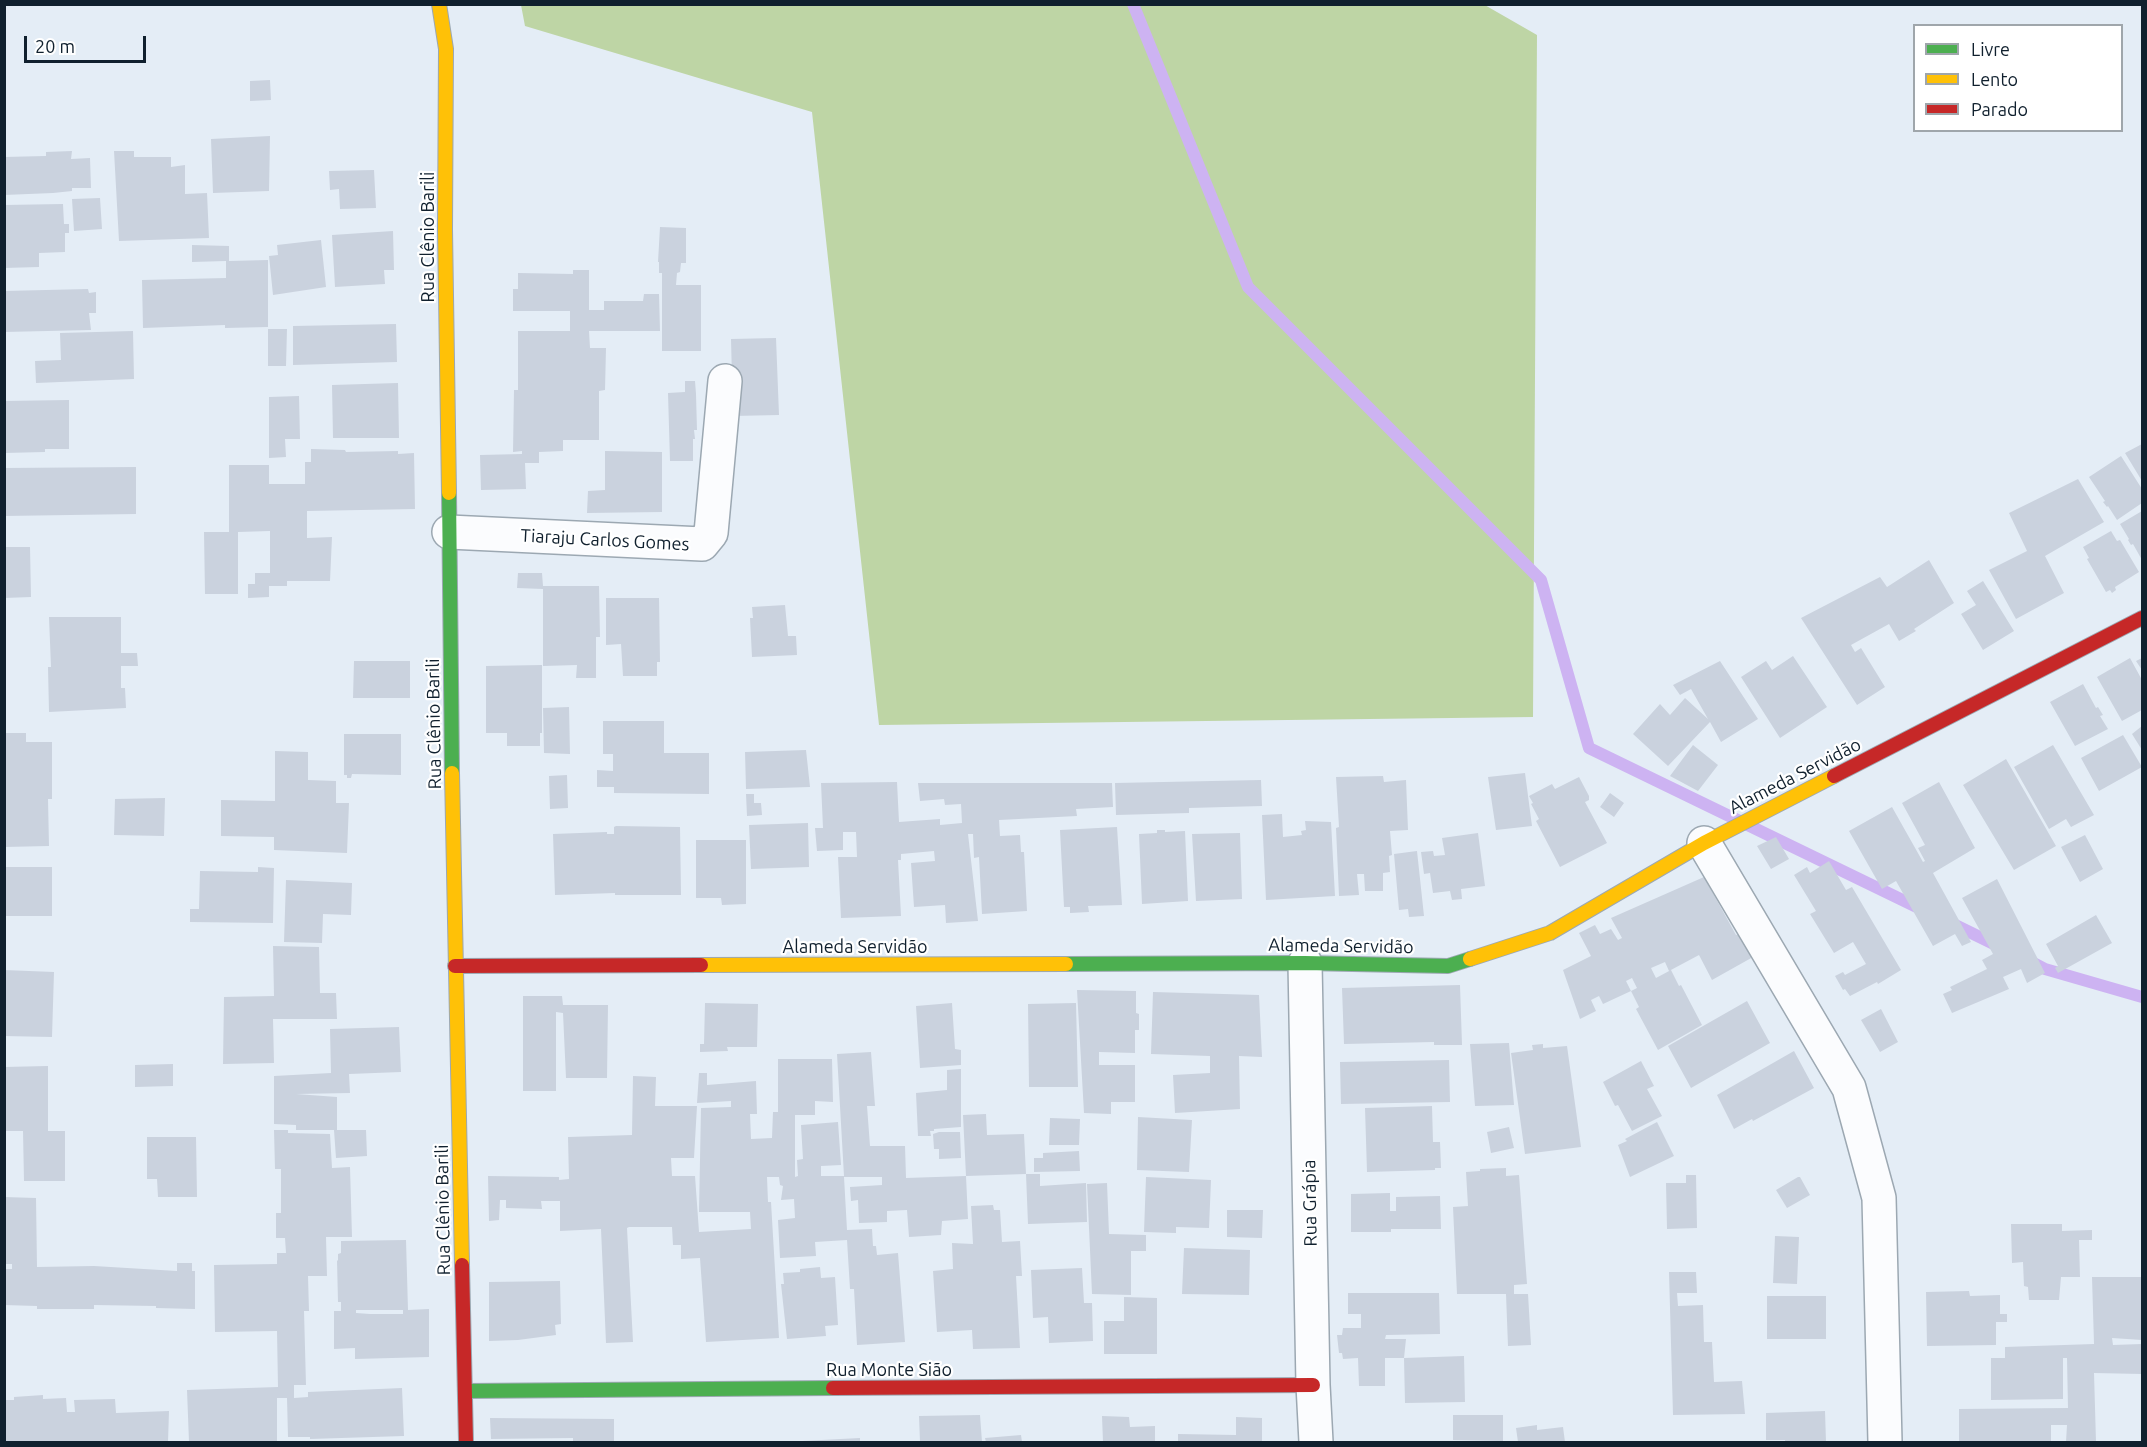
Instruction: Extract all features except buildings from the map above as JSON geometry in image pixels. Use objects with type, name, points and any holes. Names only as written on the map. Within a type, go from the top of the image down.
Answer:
[{"type":"street","name":"Rua Clênio Barili","points":[[439,4],[446,50],[445,229],[455,966],[466,1443]]},
{"type":"street","name":"Tiaraju Carlos Gomes","points":[[450,532],[702,544],[711,533],[724,381]]},
{"type":"street","name":"Alameda Servidão","points":[[455,966],[1305,963],[1448,966],[1550,933],[1704,843],[2142,618]]},
{"type":"street","points":[[1704,843],[1849,1088],[1879,1198],[1885,1443]]},
{"type":"street","name":"Rua Grápia","points":[[1305,963],[1316,1443]]},
{"type":"street","name":"Rua Monte Sião","points":[[465,1391],[1313,1385]]},
{"type":"green space","points":[[1483,4],[1537,35],[1533,717],[879,725],[812,112],[525,26],[521,5]]},
{"type":"waterway","points":[[1133,4],[1248,287],[1541,580],[1589,748],[1923,910]]},
{"type":"waterway","points":[[1949,922],[1998,946]]},
{"type":"waterway","points":[[2028,960],[2045,969],[2142,997]]},
{"type":"traffic: fast","points":[[449,493],[452,773]]},
{"type":"traffic: fast","points":[[1066,964],[1305,963],[1448,966],[1470,959]]},
{"type":"traffic: fast","points":[[465,1391],[833,1388]]},
{"type":"traffic: slow","points":[[439,4],[446,49],[445,229],[449,493]]},
{"type":"traffic: slow","points":[[452,773],[462,1265]]},
{"type":"traffic: slow","points":[[1470,959],[1550,933],[1704,843],[1834,776]]},
{"type":"traffic: slow","points":[[701,965],[1066,964]]},
{"type":"traffic: jam","points":[[1834,776],[2142,618]]},
{"type":"traffic: jam","points":[[455,966],[701,965]]},
{"type":"traffic: jam","points":[[462,1265],[466,1442]]},
{"type":"traffic: jam","points":[[833,1388],[1313,1385]]}]
